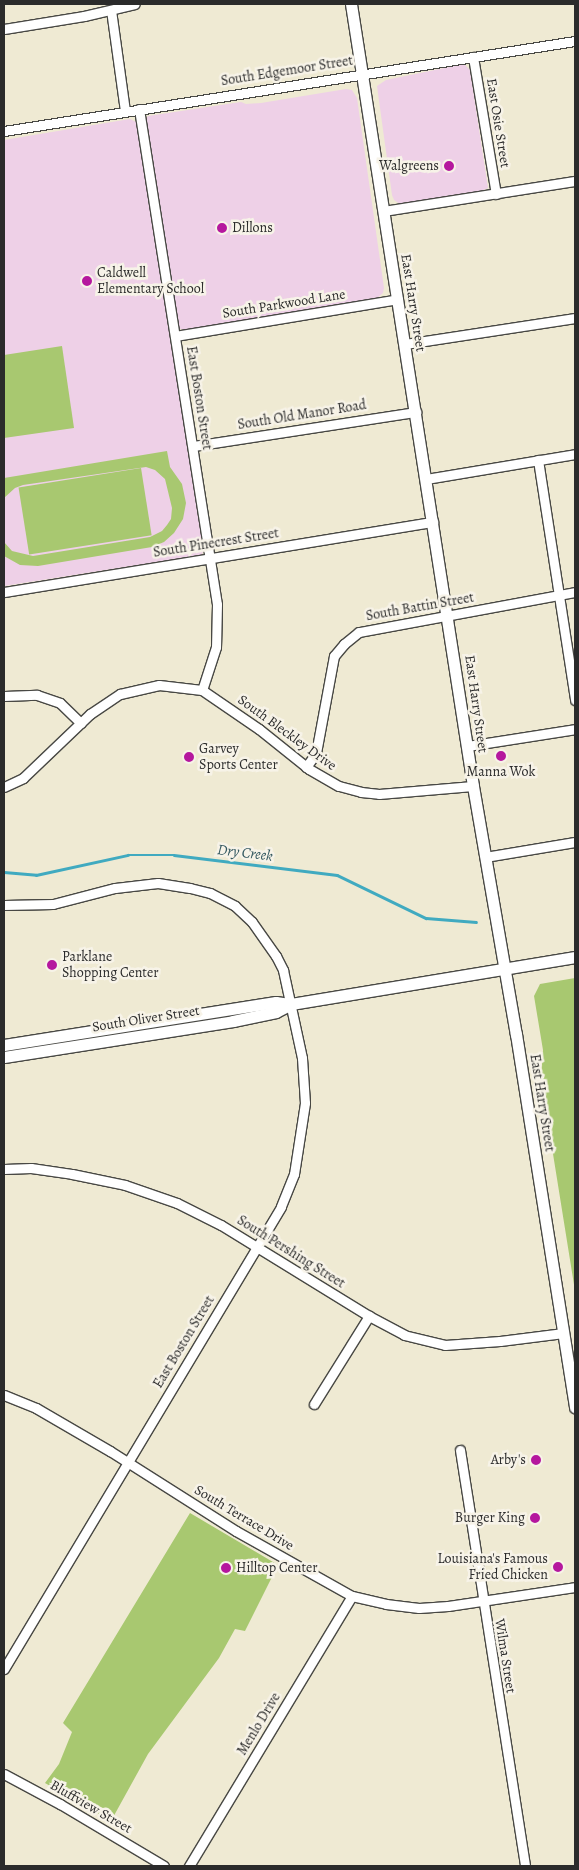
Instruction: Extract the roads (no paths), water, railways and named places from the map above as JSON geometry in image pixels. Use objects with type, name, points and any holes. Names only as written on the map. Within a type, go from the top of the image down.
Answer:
[{"type":"main road","name":"East Harry Street","points":[[351,4],[473,786],[575,1407]]},
{"type":"main road","name":"South Oliver Street","points":[[4,1045],[276,1002],[291,1004],[575,957]]},
{"type":"main road","name":"South Oliver Street","points":[[4,1057],[233,1021],[276,1012],[291,1004]]},
{"type":"street","points":[[4,29],[135,4]]},
{"type":"street","points":[[111,10],[125,111]]},
{"type":"street","name":"South Edgemoor Street","points":[[4,131],[575,41]]},
{"type":"street","name":"East Osie Street","points":[[473,57],[496,194]]},
{"type":"street","name":"East Boston Street","points":[[139,109],[217,604],[216,647],[202,690]]},
{"type":"street","points":[[384,211],[575,181]]},
{"type":"street","name":"South Parkwood Lane","points":[[175,336],[398,299]]},
{"type":"street","points":[[405,344],[575,318]]},
{"type":"street","name":"South Old Manor Road","points":[[193,446],[416,412]]},
{"type":"street","points":[[426,478],[575,454]]},
{"type":"street","points":[[538,460],[575,700]]},
{"type":"street","name":"South Pinecrest Street","points":[[4,592],[433,522]]},
{"type":"street","name":"South Battin Street","points":[[306,767],[316,753],[334,656],[344,644],[359,632],[575,592]]},
{"type":"street","name":"South Bleckley Drive","points":[[4,787],[22,778],[81,723],[120,694],[159,685],[191,687],[202,690],[259,729],[306,767],[339,786],[361,792],[380,794],[473,786]]},
{"type":"street","points":[[4,696],[37,695],[60,703],[81,723]]},
{"type":"street","points":[[467,746],[575,729]]},
{"type":"street","points":[[485,857],[575,842]]},
{"type":"street","name":"East Boston Street","points":[[4,905],[53,904],[115,888],[158,883],[190,888],[210,894],[235,906],[252,922],[276,956],[283,970],[291,1004],[304,1084],[305,1104],[290,1182],[281,1207],[4,1668]]},
{"type":"street","name":"South Pershing Street","points":[[4,1169],[31,1168],[125,1185],[177,1203],[258,1247],[368,1316],[404,1335],[445,1345],[500,1342],[562,1333]]},
{"type":"street","points":[[314,1404],[368,1316]]},
{"type":"street","name":"South Terrace Drive","points":[[4,1395],[36,1408],[127,1462],[236,1531],[352,1596],[386,1604],[419,1608],[575,1587]]},
{"type":"street","name":"Wilma Street","points":[[460,1450],[482,1601],[525,1866]]},
{"type":"street","name":"Menlo Drive","points":[[189,1866],[352,1596]]},
{"type":"street","name":"Bluffview Street","points":[[4,1774],[60,1804],[164,1866]]},
{"type":"waterway","name":"Dry Creek","points":[[4,872],[36,875],[128,855],[174,855],[337,875],[426,918],[476,922]]},
{"type":"place","name":"Walgreens","points":[[449,166]]},
{"type":"place","name":"Dillons","points":[[222,228]]},
{"type":"place","name":"Caldwell Elementary School","points":[[87,281]]},
{"type":"place","name":"Manna Wok","points":[[501,756]]},
{"type":"place","name":"Garvey Sports Center","points":[[189,757]]},
{"type":"place","name":"Parklane Shopping Center","points":[[52,965]]},
{"type":"place","name":"Arby's","points":[[536,1460]]},
{"type":"place","name":"Burger King","points":[[535,1518]]},
{"type":"place","name":"Louisiana's Famous Fried Chicken","points":[[558,1567]]},
{"type":"place","name":"Hilltop Center","points":[[226,1568]]}]
